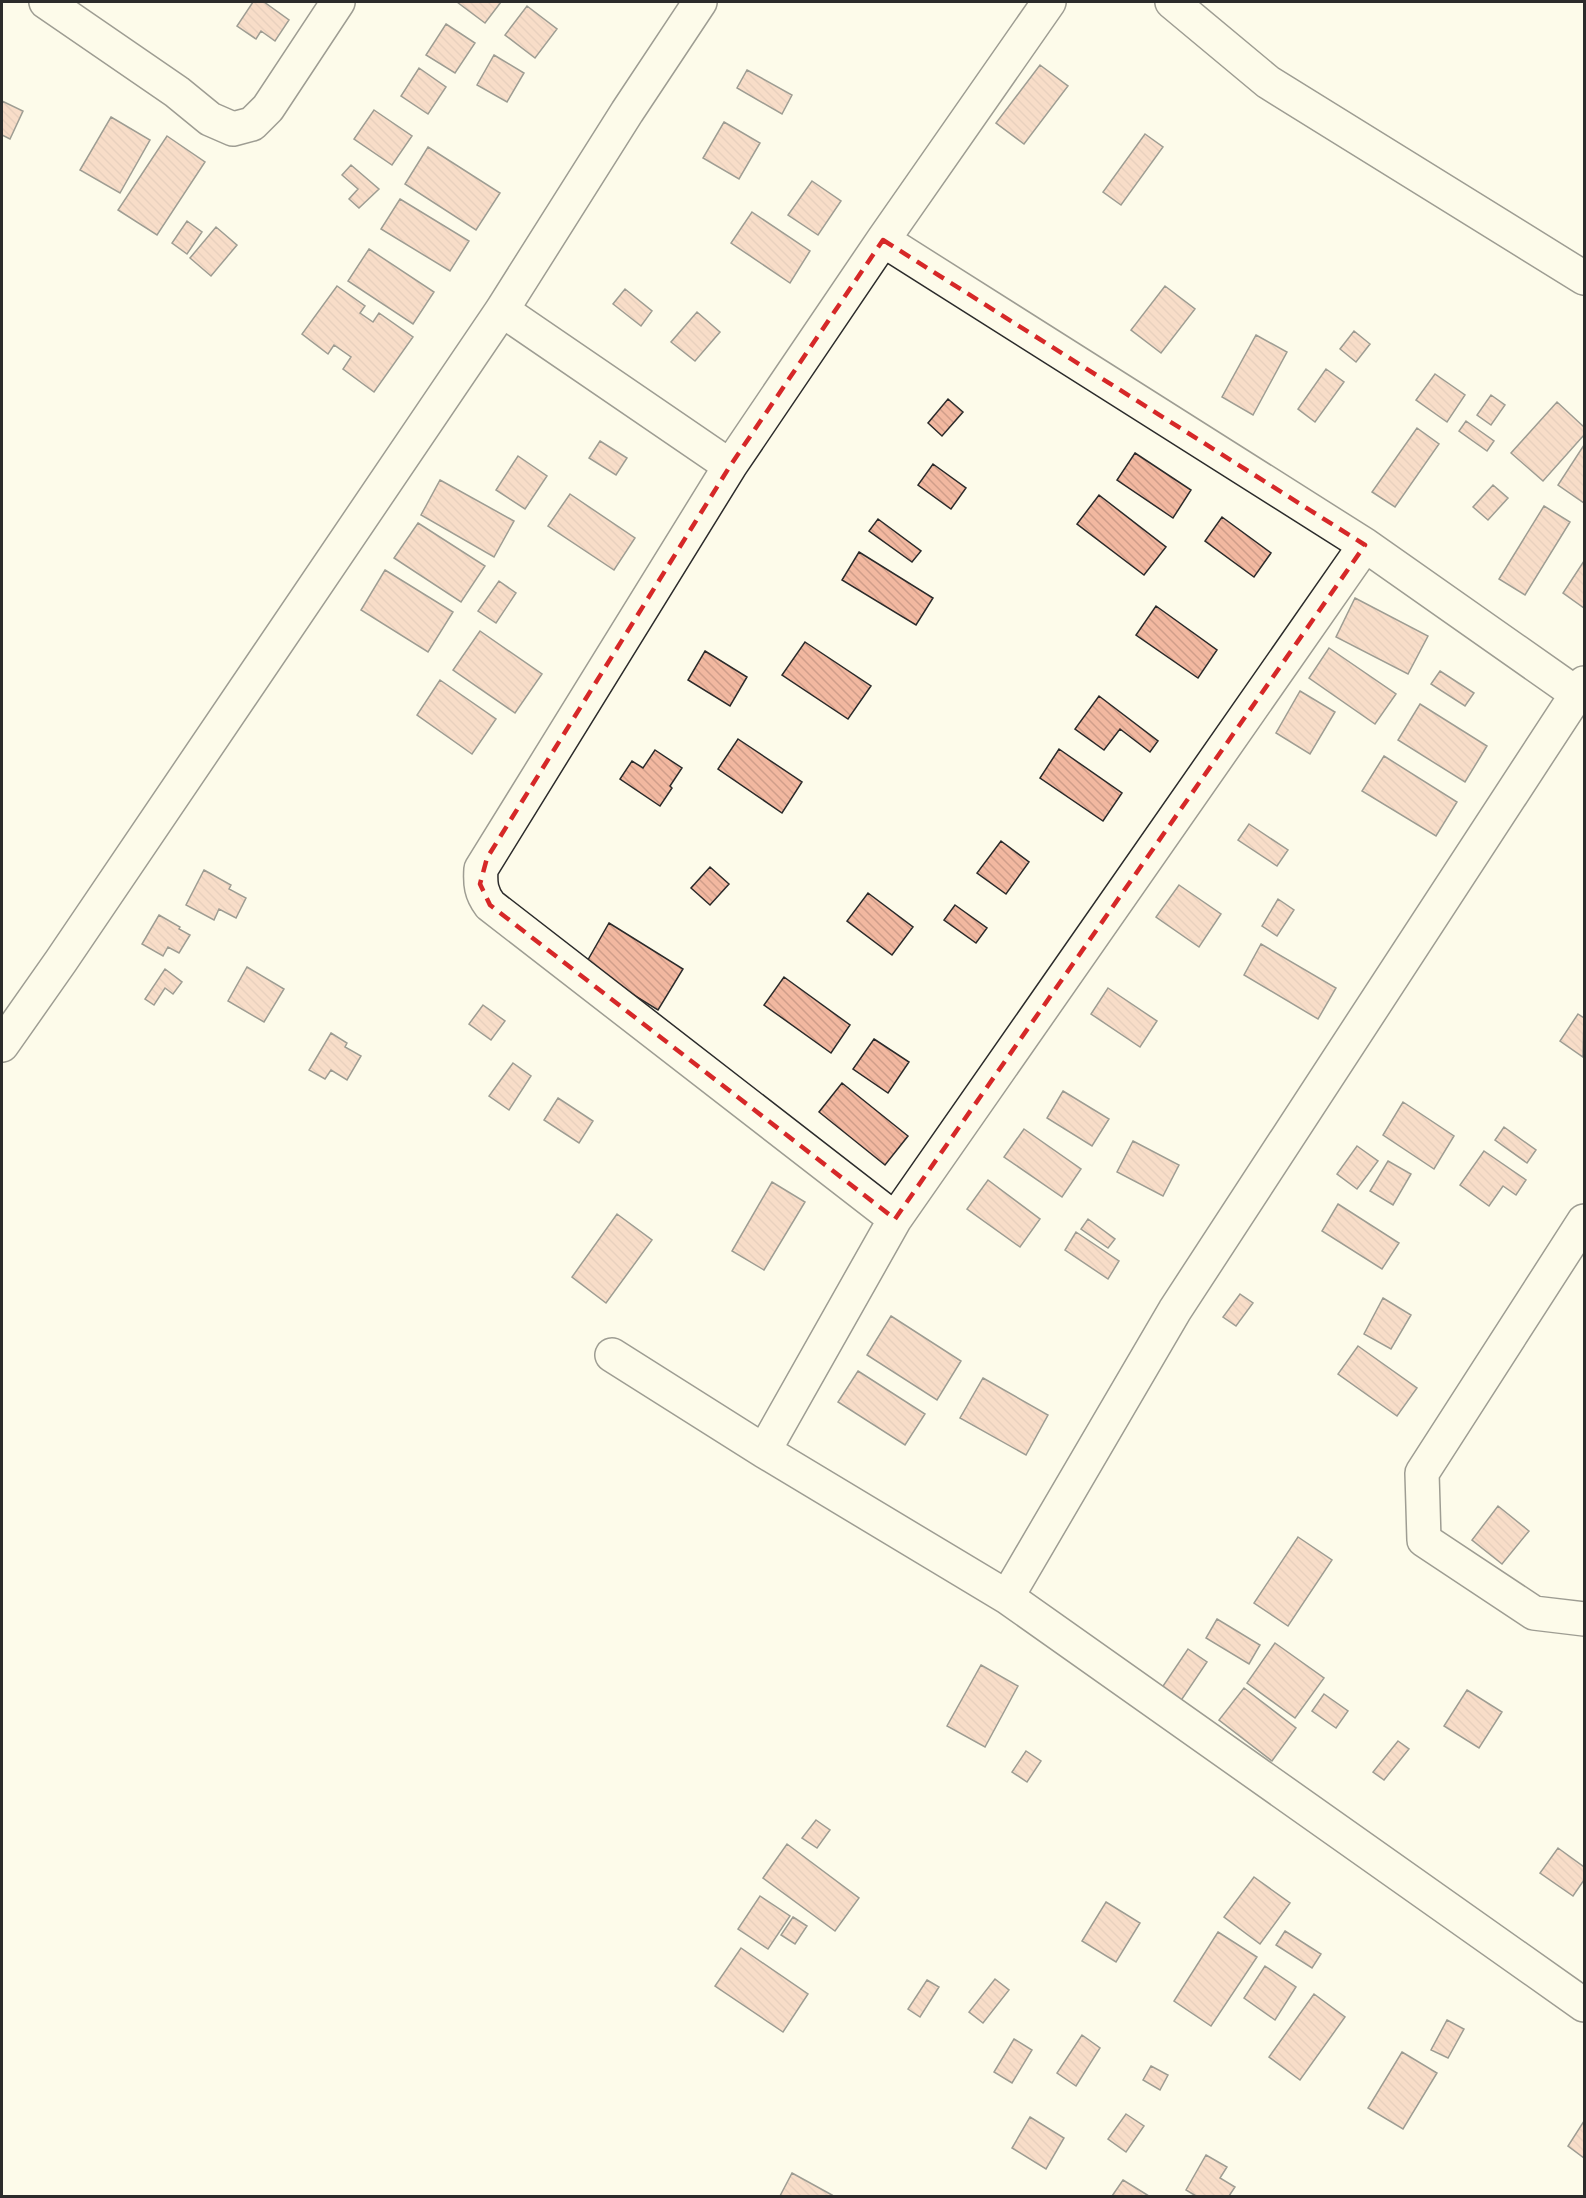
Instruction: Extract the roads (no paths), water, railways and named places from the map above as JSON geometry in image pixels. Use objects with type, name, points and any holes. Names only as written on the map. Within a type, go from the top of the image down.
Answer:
[{"type":"street","points":[[46,2],[177,92],[210,119],[233,129],[252,124],[268,108],[338,2]]},
{"type":"street","points":[[2,1045],[502,310],[627,112],[700,2]]},
{"type":"street","points":[[895,1219],[490,905],[483,895],[480,884],[482,869],[487,858],[730,466],[883,240],[1049,2]]},
{"type":"street","points":[[1172,2],[1268,82],[1584,278]]},
{"type":"street","points":[[883,240],[1365,545],[1581,689],[1175,1310],[1007,1597]]},
{"type":"street","points":[[502,310],[730,466]]},
{"type":"street","points":[[764,1451],[895,1219],[1365,545]]},
{"type":"street","points":[[1584,1221],[1422,1473],[1424,1540],[1534,1613],[1584,1619]]},
{"type":"street","points":[[612,1355],[764,1451],[1007,1597],[1584,2005]]}]
